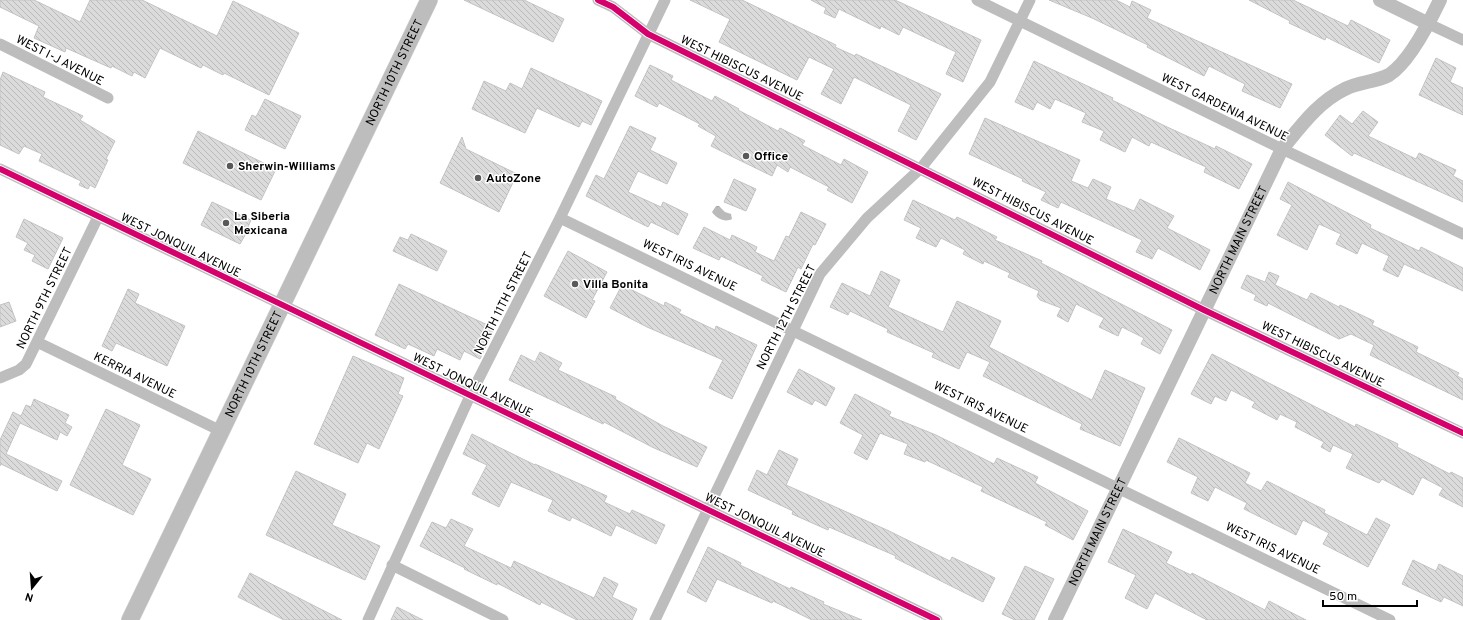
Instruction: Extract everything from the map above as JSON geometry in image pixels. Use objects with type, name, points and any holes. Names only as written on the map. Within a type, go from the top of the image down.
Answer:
[{"type":"main road","name":"NORTH 10TH STREET","points":[[130,620],[429,0]]},
{"type":"street","name":"WEST HIBISCUS AVENUE","points":[[598,0],[613,7],[648,34],[921,168],[1204,310],[1463,433]]},
{"type":"street","name":"NORTH 11TH STREET","points":[[368,620],[470,396],[560,218],[665,0]]},
{"type":"street","name":"WEST GARDENIA AVENUE","points":[[977,0],[1282,149],[1463,234]]},
{"type":"street","name":"NORTH 12TH STREET","points":[[655,620],[820,274],[867,218],[921,168],[990,82],[1030,0]]},
{"type":"street","points":[[1380,0],[1463,40]]},
{"type":"street","name":"NORTH MAIN STREET","points":[[1055,620],[1282,149],[1314,109],[1345,89],[1388,75],[1405,58],[1428,24],[1440,0]]},
{"type":"street","name":"WEST I-J AVENUE","points":[[0,44],[108,98]]},
{"type":"street","name":"WEST JONQUIL AVENUE","points":[[0,169],[937,620]]},
{"type":"street","name":"NORTH 9TH STREET","points":[[0,378],[19,370],[26,364],[98,217]]},
{"type":"street","name":"WEST IRIS AVENUE","points":[[560,218],[793,329],[1390,620]]},
{"type":"street","name":"KERRIA AVENUE","points":[[37,342],[221,431]]},
{"type":"street","points":[[392,565],[503,620]]},
{"type":"water","points":[[716,206],[719,206],[725,212],[731,214],[732,219],[724,220],[716,216],[712,212]]},
{"type":"building","points":[[0,0],[34,0],[80,22],[90,0],[142,0],[217,36],[233,1],[299,33],[269,95],[224,73],[223,75],[203,65],[201,68],[160,48],[145,78],[134,72],[132,76],[112,66],[111,68],[66,48],[65,52],[34,38],[39,26],[0,7]]},
{"type":"building","points":[[464,0],[524,0],[564,19],[553,42]]},
{"type":"building","points":[[690,0],[742,0],[836,45],[835,47],[855,56],[856,54],[941,94],[916,140],[898,131],[911,105],[854,77],[841,104],[821,94],[834,69],[809,57],[797,80],[719,42],[730,19]]},
{"type":"building","points":[[811,0],[895,0],[981,40],[963,82],[946,74],[956,52],[903,27],[899,35],[881,26],[880,29],[839,9],[835,18],[824,13],[826,8]]},
{"type":"building","points":[[1049,0],[1116,0],[1130,7],[1132,1],[1151,10],[1147,18],[1292,84],[1280,108],[1242,91],[1245,84],[1209,66],[1204,76],[1147,47],[1148,45],[1092,18]]},
{"type":"building","points":[[1249,0],[1293,0],[1348,26],[1351,20],[1390,40],[1379,63],[1326,37],[1325,40],[1289,23],[1290,21]]},
{"type":"building","points":[[1436,58],[1456,68],[1450,82],[1463,88],[1463,115],[1419,95]]},
{"type":"building","points":[[1034,61],[1113,98],[1112,100],[1165,126],[1215,149],[1216,146],[1252,164],[1239,189],[1204,172],[1206,167],[1151,142],[1149,146],[1132,137],[1125,152],[1100,140],[1104,131],[1082,122],[1086,113],[1055,99],[1050,109],[1037,102],[1033,110],[1015,102]]},
{"type":"building","points":[[650,65],[673,76],[671,80],[712,101],[715,96],[778,131],[780,128],[805,141],[802,145],[841,165],[844,159],[868,172],[852,203],[827,190],[829,187],[790,167],[788,172],[777,165],[772,176],[733,157],[711,146],[716,136],[698,126],[700,124],[659,103],[657,107],[635,96]]},
{"type":"building","points":[[531,68],[602,101],[591,125],[582,121],[579,127],[537,108],[525,133],[472,109],[484,81],[506,91],[510,83],[522,89]]},
{"type":"building","points":[[3,72],[45,92],[43,97],[83,116],[80,120],[115,141],[106,159],[108,160],[95,188],[90,185],[88,189],[79,185],[81,181],[39,161],[42,154],[24,146],[19,154],[0,145],[0,80]]},
{"type":"building","points":[[265,99],[301,116],[285,149],[245,130],[252,115],[256,117]]},
{"type":"building","points":[[1363,111],[1378,122],[1368,136],[1416,159],[1419,153],[1456,170],[1453,176],[1463,181],[1463,202],[1354,153],[1352,156],[1325,135],[1340,115],[1352,124]]},
{"type":"building","points":[[985,118],[1080,160],[1071,181],[1088,188],[1093,179],[1111,187],[1106,199],[1134,211],[1140,199],[1174,216],[1167,228],[1210,250],[1200,270],[1158,248],[1152,259],[1136,252],[1142,240],[1061,202],[1058,208],[1041,200],[1046,192],[1022,181],[1023,179],[969,154]]},
{"type":"building","points":[[630,126],[656,138],[650,150],[677,163],[667,184],[638,171],[628,192],[661,207],[663,202],[688,214],[678,235],[651,222],[648,227],[586,196],[596,175],[604,179]]},
{"type":"building","name":"Sherwin-Williams","points":[[198,131],[276,169],[261,200],[183,163]]},
{"type":"building","name":"AutoZone","points":[[462,137],[466,149],[517,174],[499,212],[440,183]]},
{"type":"building","points":[[734,179],[756,189],[746,211],[724,202]]},
{"type":"building","points":[[1288,182],[1371,225],[1370,228],[1419,251],[1421,247],[1463,268],[1463,291],[1404,264],[1398,277],[1383,270],[1389,256],[1362,243],[1357,254],[1336,244],[1341,234],[1319,224],[1307,250],[1277,235],[1292,205],[1280,199]]},
{"type":"building","points":[[913,200],[955,220],[957,217],[997,237],[995,240],[1042,261],[1041,263],[1172,330],[1160,354],[1141,344],[1144,338],[1122,327],[1118,336],[1099,327],[1104,318],[1076,304],[1068,322],[1057,316],[1061,308],[1040,300],[1037,296],[1039,291],[1008,277],[1010,273],[984,261],[983,264],[963,254],[965,250],[941,238],[936,247],[916,238],[921,228],[904,220]]},
{"type":"building","name":"La Siberia Mexicana","points":[[212,202],[251,220],[248,227],[249,228],[240,244],[201,225]]},
{"type":"building","points":[[801,212],[826,224],[815,245],[813,244],[801,269],[798,267],[786,292],[761,280],[763,276],[721,256],[719,260],[693,248],[704,227],[730,240],[732,235],[757,247],[755,252],[774,261],[786,236],[789,237]]},
{"type":"building","points":[[24,219],[63,238],[48,269],[32,261],[35,255],[24,250],[28,243],[16,237]]},
{"type":"building","points":[[411,234],[447,251],[437,271],[393,251],[400,237],[408,240]]},
{"type":"building","name":"Villa Bonita","points":[[568,251],[607,272],[592,300],[595,301],[586,318],[544,296]]},
{"type":"building","points":[[881,271],[900,280],[888,307],[943,332],[957,301],[1001,321],[989,347],[1092,400],[1105,370],[1145,388],[1120,446],[1080,429],[1082,424],[983,376],[990,362],[967,352],[959,369],[932,357],[934,353],[887,332],[888,329],[850,311],[848,315],[830,307],[842,283],[870,296]]},
{"type":"building","points":[[1269,272],[1279,276],[1275,285],[1307,300],[1311,293],[1339,307],[1340,305],[1374,321],[1372,325],[1418,347],[1416,352],[1459,373],[1457,376],[1463,379],[1463,400],[1370,355],[1374,345],[1351,334],[1339,339],[1268,303],[1267,306],[1254,300],[1256,295],[1241,288],[1247,275],[1265,282]]},
{"type":"building","points":[[399,284],[494,328],[480,359],[464,351],[460,360],[437,349],[434,356],[408,344],[405,349],[375,335]]},
{"type":"building","points":[[622,285],[664,306],[665,302],[681,310],[679,313],[715,330],[716,326],[757,345],[732,399],[709,388],[723,360],[647,327],[610,308]]},
{"type":"building","points":[[128,289],[139,294],[135,303],[185,326],[167,366],[116,343],[112,351],[102,346]]},
{"type":"building","points":[[9,302],[16,321],[0,327],[0,305]]},
{"type":"building","points":[[540,352],[562,363],[558,370],[616,397],[615,399],[663,426],[707,447],[697,467],[652,447],[604,422],[603,424],[509,380],[521,355],[535,362]]},
{"type":"building","points":[[1212,354],[1355,427],[1356,424],[1398,444],[1397,447],[1450,474],[1451,472],[1463,478],[1463,507],[1439,495],[1443,488],[1422,477],[1413,495],[1382,479],[1379,483],[1346,468],[1353,454],[1333,445],[1330,452],[1321,447],[1324,442],[1295,427],[1297,422],[1280,414],[1277,420],[1252,407],[1255,402],[1231,390],[1226,401],[1215,396],[1211,404],[1191,394]]},
{"type":"building","points":[[353,356],[404,378],[398,394],[403,396],[379,449],[367,443],[358,463],[314,444]]},
{"type":"building","points":[[799,369],[835,388],[826,406],[815,400],[812,405],[787,392]]},
{"type":"building","points":[[855,394],[891,412],[889,416],[936,435],[994,464],[997,458],[1038,477],[1035,483],[1088,511],[1073,540],[1045,525],[1047,522],[981,491],[983,487],[926,460],[925,462],[904,454],[908,444],[880,433],[867,460],[854,453],[863,435],[840,423]]},
{"type":"building","points":[[34,399],[69,415],[65,423],[72,427],[67,436],[60,432],[57,440],[20,423],[6,454],[62,481],[57,491],[1,464],[0,466],[0,440],[13,412],[21,416],[26,405],[31,407]]},
{"type":"building","points":[[106,409],[140,425],[122,465],[151,479],[133,515],[70,485]]},
{"type":"building","points":[[472,434],[535,465],[607,496],[604,502],[630,514],[632,510],[665,525],[656,544],[616,525],[611,536],[572,517],[570,521],[548,511],[553,500],[511,482],[499,507],[472,494],[487,465],[463,454]]},
{"type":"building","points":[[1179,438],[1250,473],[1245,483],[1261,491],[1267,481],[1325,510],[1324,513],[1367,535],[1376,518],[1390,525],[1368,567],[1323,544],[1329,533],[1303,520],[1296,535],[1244,509],[1247,503],[1215,487],[1208,501],[1191,493],[1198,477],[1167,462]]},
{"type":"building","points":[[779,450],[798,459],[786,485],[887,530],[950,561],[952,557],[995,578],[983,602],[895,558],[896,556],[829,527],[828,530],[792,514],[793,511],[748,490],[757,470],[767,475]]},
{"type":"building","points":[[296,471],[346,494],[332,525],[380,546],[365,580],[266,535]]},
{"type":"building","points":[[451,519],[473,529],[464,546],[511,568],[514,561],[594,598],[604,577],[618,584],[612,597],[637,609],[632,620],[577,620],[541,602],[540,605],[497,583],[497,585],[420,546],[432,522],[446,528]]},
{"type":"building","points":[[1123,529],[1172,552],[1166,563],[1191,575],[1192,573],[1265,610],[1269,601],[1306,620],[1207,620],[1155,593],[1147,609],[1125,598],[1136,575],[1108,562]]},
{"type":"building","points":[[708,547],[741,563],[740,565],[790,589],[791,587],[824,602],[823,604],[862,620],[812,620],[773,601],[772,603],[717,579],[706,602],[687,592]]},
{"type":"building","points":[[1413,560],[1436,571],[1439,564],[1463,576],[1463,606],[1444,597],[1441,602],[1402,584]]},
{"type":"building","points":[[1025,566],[1054,579],[1034,620],[1015,620],[1002,614]]},
{"type":"building","points":[[250,573],[342,620],[284,620],[238,597]]},
{"type":"building","points":[[397,607],[423,620],[391,620]]},
{"type":"cycle path","points":[[598,0],[613,7],[648,34],[1204,310],[1463,433]]},
{"type":"cycle path","points":[[0,169],[937,620]]},
{"type":"place","name":"Office","points":[[746,156]]},
{"type":"place","name":"Sherwin-Williams","points":[[230,166]]},
{"type":"place","name":"AutoZone","points":[[478,178]]},
{"type":"place","name":"La Siberia Mexicana","points":[[226,223]]},
{"type":"place","name":"Villa Bonita","points":[[575,284]]}]
